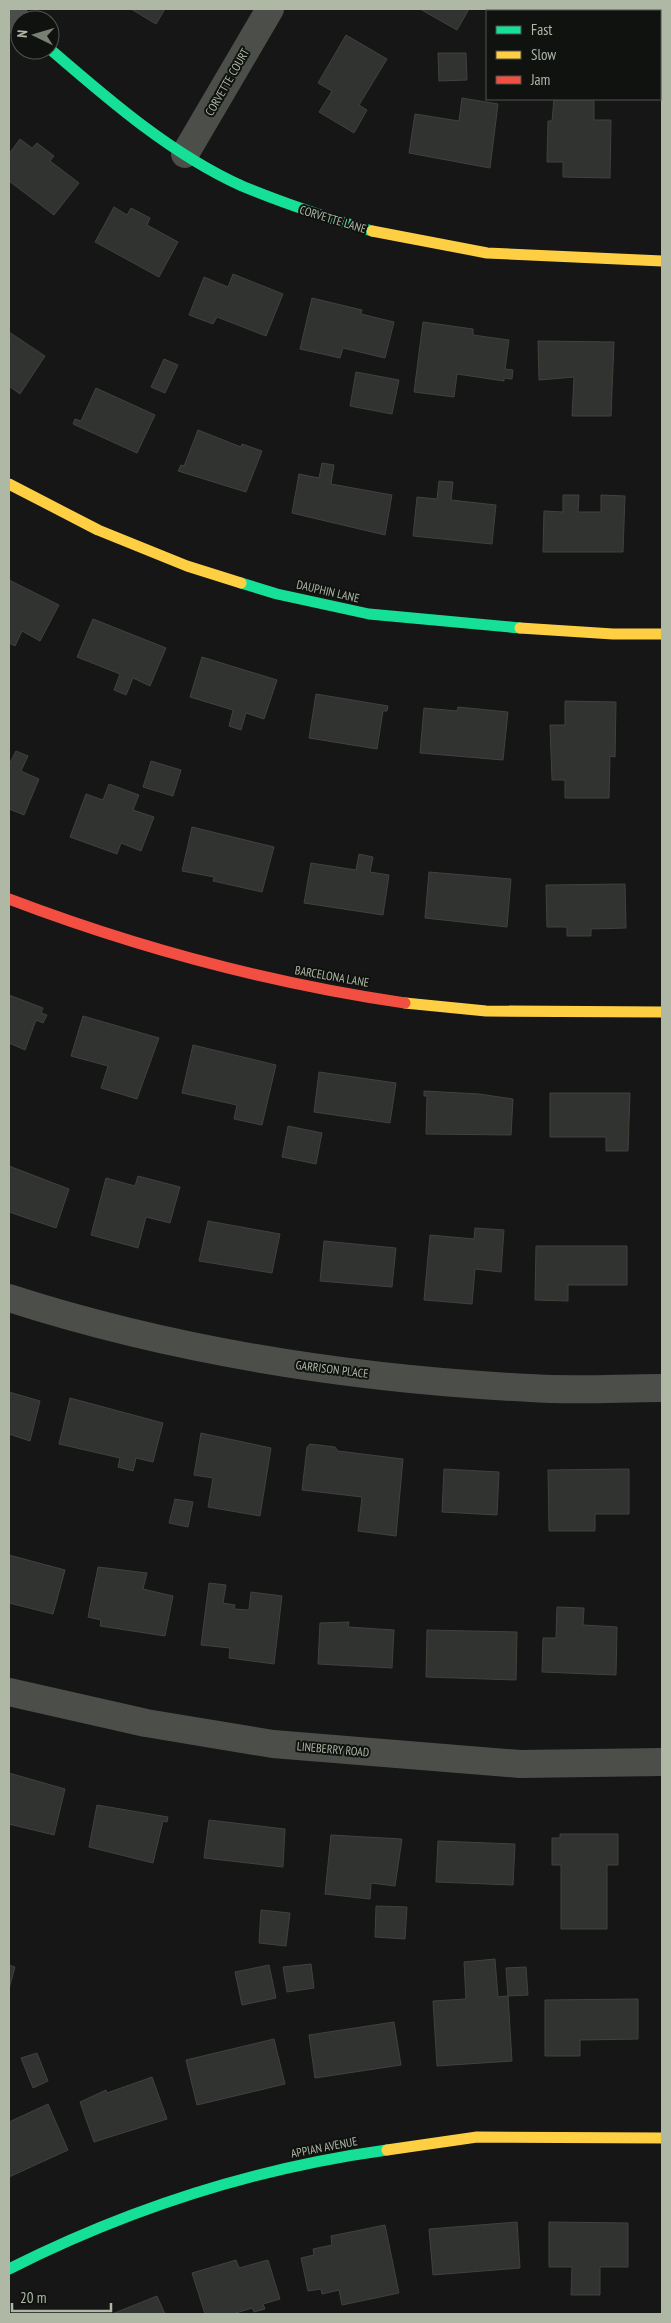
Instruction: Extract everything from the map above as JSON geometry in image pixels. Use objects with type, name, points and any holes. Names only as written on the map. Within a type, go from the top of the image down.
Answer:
[{"type":"street","name":"CORVETTE COURT","points":[[185,154],[270,9]]},
{"type":"street","name":"CORVETTE LANE","points":[[60,58],[107,98],[185,154],[241,185],[299,209],[377,232],[487,253],[662,261]]},
{"type":"street","name":"DAUPHIN LANE","points":[[9,484],[98,530],[187,566],[277,594],[369,614],[452,624],[613,634],[662,634]]},
{"type":"street","name":"BARCELONA LANE","points":[[9,899],[60,919],[150,948],[269,979],[389,1001],[471,1010],[662,1012]]},
{"type":"street","name":"GARRISON PLACE","points":[[9,1298],[49,1311],[172,1342],[296,1365],[411,1379],[531,1388],[662,1388]]},
{"type":"street","name":"LINEBERRY ROAD","points":[[9,1692],[146,1723],[273,1744],[520,1764],[662,1762]]},
{"type":"street","name":"APPIAN AVENUE","points":[[9,2269],[57,2245],[137,2212],[237,2180],[336,2157],[477,2137],[662,2138]]},
{"type":"building","points":[[131,9],[165,9],[156,24]]},
{"type":"building","points":[[420,9],[469,9],[457,30]]},
{"type":"building","points":[[571,9],[610,9],[610,10],[564,10]]},
{"type":"building","points":[[346,35],[387,59],[359,105],[367,110],[354,133],[319,112],[332,91],[318,83]]},
{"type":"building","points":[[438,53],[466,53],[467,80],[439,81]]},
{"type":"building","points":[[462,98],[498,104],[490,168],[409,153],[415,114],[459,121]]},
{"type":"building","points":[[554,100],[594,100],[594,120],[611,120],[610,178],[563,177],[563,162],[547,162],[548,121],[552,121]]},
{"type":"building","points":[[20,139],[32,148],[37,143],[54,156],[50,161],[79,183],[54,215],[9,181],[9,154]]},
{"type":"building","points":[[114,207],[127,215],[131,208],[150,218],[147,225],[178,242],[159,277],[95,242]]},
{"type":"building","points":[[233,274],[283,294],[266,336],[217,317],[213,324],[189,315],[204,277],[228,287]]},
{"type":"building","points":[[312,298],[362,310],[361,314],[394,322],[385,358],[343,348],[340,358],[300,349]]},
{"type":"building","points":[[423,322],[473,329],[473,335],[509,340],[505,369],[513,370],[512,379],[504,378],[504,381],[457,374],[454,397],[414,392]]},
{"type":"building","points":[[9,332],[45,356],[20,394],[9,386]]},
{"type":"building","points":[[538,341],[614,342],[611,416],[572,416],[574,377],[539,380]]},
{"type":"building","points":[[164,359],[178,365],[165,393],[151,387]]},
{"type":"building","points":[[356,372],[399,380],[392,414],[350,406]]},
{"type":"building","points":[[96,388],[155,415],[137,453],[73,424],[75,419],[81,421]]},
{"type":"building","points":[[198,430],[241,447],[242,444],[262,451],[246,492],[178,471],[181,465],[184,466]]},
{"type":"building","points":[[322,463],[334,465],[331,484],[392,495],[385,535],[292,513],[299,474],[319,478]]},
{"type":"building","points":[[439,481],[453,482],[451,500],[496,505],[492,544],[413,536],[417,497],[437,499]]},
{"type":"building","points":[[563,495],[579,495],[578,512],[601,512],[601,495],[625,496],[623,552],[543,552],[544,511],[563,512]]},
{"type":"building","points":[[9,580],[59,605],[40,641],[22,631],[15,646],[9,643]]},
{"type":"building","points":[[93,619],[166,648],[150,686],[133,678],[126,695],[114,690],[120,674],[77,657]]},
{"type":"building","points":[[202,657],[277,680],[264,719],[246,713],[241,730],[229,726],[233,710],[190,697]]},
{"type":"building","points":[[316,694],[388,706],[387,711],[383,711],[377,749],[309,738]]},
{"type":"building","points":[[565,701],[616,702],[615,757],[610,756],[609,798],[565,798],[565,780],[552,780],[550,725],[565,725]]},
{"type":"building","points":[[458,707],[508,712],[503,760],[420,753],[424,708],[457,711]]},
{"type":"building","points":[[16,751],[28,756],[21,771],[39,779],[24,815],[9,809],[9,765]]},
{"type":"building","points":[[151,761],[181,770],[173,796],[143,787]]},
{"type":"building","points":[[109,784],[139,795],[133,810],[154,817],[141,851],[121,843],[117,854],[70,837],[86,794],[103,800]]},
{"type":"building","points":[[192,827],[274,847],[262,892],[213,881],[214,877],[182,871]]},
{"type":"building","points":[[359,854],[373,857],[370,872],[389,875],[383,915],[304,903],[311,863],[356,870]]},
{"type":"building","points":[[429,872],[511,879],[507,927],[425,918]]},
{"type":"building","points":[[625,884],[626,928],[591,929],[591,936],[567,936],[567,927],[547,927],[546,885]]},
{"type":"building","points":[[9,995],[43,1008],[41,1013],[47,1015],[43,1023],[36,1020],[25,1050],[9,1043]]},
{"type":"building","points":[[83,1016],[159,1038],[137,1099],[101,1088],[108,1066],[71,1056]]},
{"type":"building","points":[[193,1045],[276,1065],[262,1125],[234,1119],[237,1105],[182,1093]]},
{"type":"building","points":[[319,1072],[396,1083],[390,1123],[314,1112]]},
{"type":"building","points":[[424,1091],[479,1094],[513,1099],[511,1135],[426,1134],[427,1096],[424,1096]]},
{"type":"building","points":[[550,1093],[630,1093],[628,1151],[606,1151],[606,1137],[550,1137]]},
{"type":"building","points":[[288,1126],[322,1133],[316,1164],[282,1157]]},
{"type":"building","points":[[9,1166],[69,1189],[56,1228],[9,1212]]},
{"type":"building","points":[[138,1176],[180,1187],[170,1223],[146,1217],[138,1248],[91,1235],[106,1178],[135,1186]]},
{"type":"building","points":[[208,1221],[280,1234],[272,1273],[199,1261]]},
{"type":"building","points":[[475,1228],[504,1230],[501,1272],[475,1269],[472,1304],[424,1300],[430,1235],[474,1239]]},
{"type":"building","points":[[324,1241],[396,1248],[392,1287],[320,1281]]},
{"type":"building","points":[[536,1246],[627,1246],[627,1285],[568,1285],[568,1301],[535,1300]]},
{"type":"building","points":[[9,1392],[40,1401],[30,1441],[9,1434]]},
{"type":"building","points":[[70,1398],[163,1423],[153,1462],[136,1458],[133,1471],[118,1467],[120,1458],[59,1444]]},
{"type":"building","points":[[201,1433],[271,1448],[260,1516],[208,1507],[213,1478],[194,1475]]},
{"type":"building","points":[[310,1444],[335,1447],[338,1451],[403,1459],[396,1536],[358,1531],[362,1497],[302,1490],[307,1447]]},
{"type":"building","points":[[444,1469],[499,1472],[497,1515],[442,1512]]},
{"type":"building","points":[[629,1469],[629,1514],[595,1514],[595,1531],[549,1531],[548,1470]]},
{"type":"building","points":[[175,1499],[193,1502],[188,1527],[169,1523]]},
{"type":"building","points":[[9,1555],[65,1570],[53,1614],[9,1603]]},
{"type":"building","points":[[98,1567],[147,1573],[143,1589],[173,1596],[165,1636],[100,1626],[101,1620],[88,1617]]},
{"type":"building","points":[[209,1583],[226,1585],[223,1603],[235,1605],[234,1609],[249,1610],[251,1592],[282,1596],[274,1664],[229,1658],[230,1648],[201,1645]]},
{"type":"building","points":[[557,1607],[584,1608],[583,1625],[617,1627],[616,1675],[542,1672],[543,1638],[556,1638]]},
{"type":"building","points":[[349,1622],[348,1627],[394,1630],[392,1668],[318,1664],[320,1623]]},
{"type":"building","points":[[427,1630],[517,1632],[516,1680],[426,1677]]},
{"type":"building","points":[[9,1773],[65,1789],[54,1835],[9,1824]]},
{"type":"building","points":[[97,1805],[168,1817],[167,1822],[163,1821],[153,1863],[89,1847]]},
{"type":"building","points":[[209,1820],[285,1829],[283,1867],[204,1858]]},
{"type":"building","points":[[560,1834],[618,1834],[618,1865],[607,1865],[607,1929],[561,1929],[561,1865],[552,1865],[552,1838],[560,1838]]},
{"type":"building","points":[[331,1835],[402,1839],[395,1886],[371,1883],[370,1899],[325,1894]]},
{"type":"building","points":[[438,1841],[515,1844],[513,1885],[436,1882]]},
{"type":"building","points":[[376,1906],[407,1907],[405,1939],[375,1937]]},
{"type":"building","points":[[261,1910],[290,1913],[286,1946],[259,1943]]},
{"type":"building","points":[[495,1959],[498,1997],[508,1996],[512,2061],[437,2066],[433,2001],[466,1999],[464,1962]]},
{"type":"building","points":[[311,1964],[314,1988],[287,1992],[283,1967]]},
{"type":"building","points":[[9,1965],[15,1967],[9,1989]]},
{"type":"building","points":[[269,1965],[276,1998],[242,2005],[235,1972]]},
{"type":"building","points":[[526,1967],[528,1995],[508,1996],[506,1968]]},
{"type":"building","points":[[638,1999],[638,2039],[580,2040],[580,2056],[545,2056],[545,2000]]},
{"type":"building","points":[[394,2022],[401,2065],[315,2078],[309,2035]]},
{"type":"building","points":[[274,2039],[285,2084],[197,2105],[186,2060]]},
{"type":"building","points":[[37,2053],[48,2081],[33,2088],[21,2058]]},
{"type":"building","points":[[152,2077],[167,2119],[94,2142],[80,2102],[106,2090],[107,2093]]},
{"type":"building","points":[[48,2104],[68,2150],[9,2177],[9,2122]]},
{"type":"building","points":[[517,2222],[520,2268],[433,2275],[429,2229]]},
{"type":"building","points":[[549,2222],[628,2223],[628,2267],[600,2267],[600,2295],[571,2295],[572,2267],[549,2267]]},
{"type":"building","points":[[385,2225],[399,2293],[342,2305],[339,2290],[322,2294],[321,2289],[308,2291],[301,2258],[314,2255],[313,2249],[332,2245],[331,2236]]},
{"type":"building","points":[[236,2260],[239,2268],[268,2260],[280,2299],[263,2304],[265,2309],[254,2312],[252,2308],[233,2314],[205,2314],[192,2273]]},
{"type":"building","points":[[157,2296],[165,2314],[112,2314]]},
{"type":"traffic: fast","points":[[60,57],[142,125],[190,158],[216,173],[274,199],[372,231]]},
{"type":"traffic: fast","points":[[241,583],[277,594],[369,614],[520,628]]},
{"type":"traffic: fast","points":[[9,2269],[54,2247],[100,2228],[193,2194],[289,2168],[387,2150]]},
{"type":"traffic: slow","points":[[372,231],[487,253],[662,261]]},
{"type":"traffic: slow","points":[[9,484],[98,530],[187,566],[241,583]]},
{"type":"traffic: slow","points":[[520,628],[613,634],[662,634]]},
{"type":"traffic: slow","points":[[405,1003],[486,1011],[662,1012]]},
{"type":"traffic: slow","points":[[387,2150],[477,2137],[662,2138]]},
{"type":"traffic: jam","points":[[9,899],[106,933],[204,962],[303,985],[405,1003]]}]
